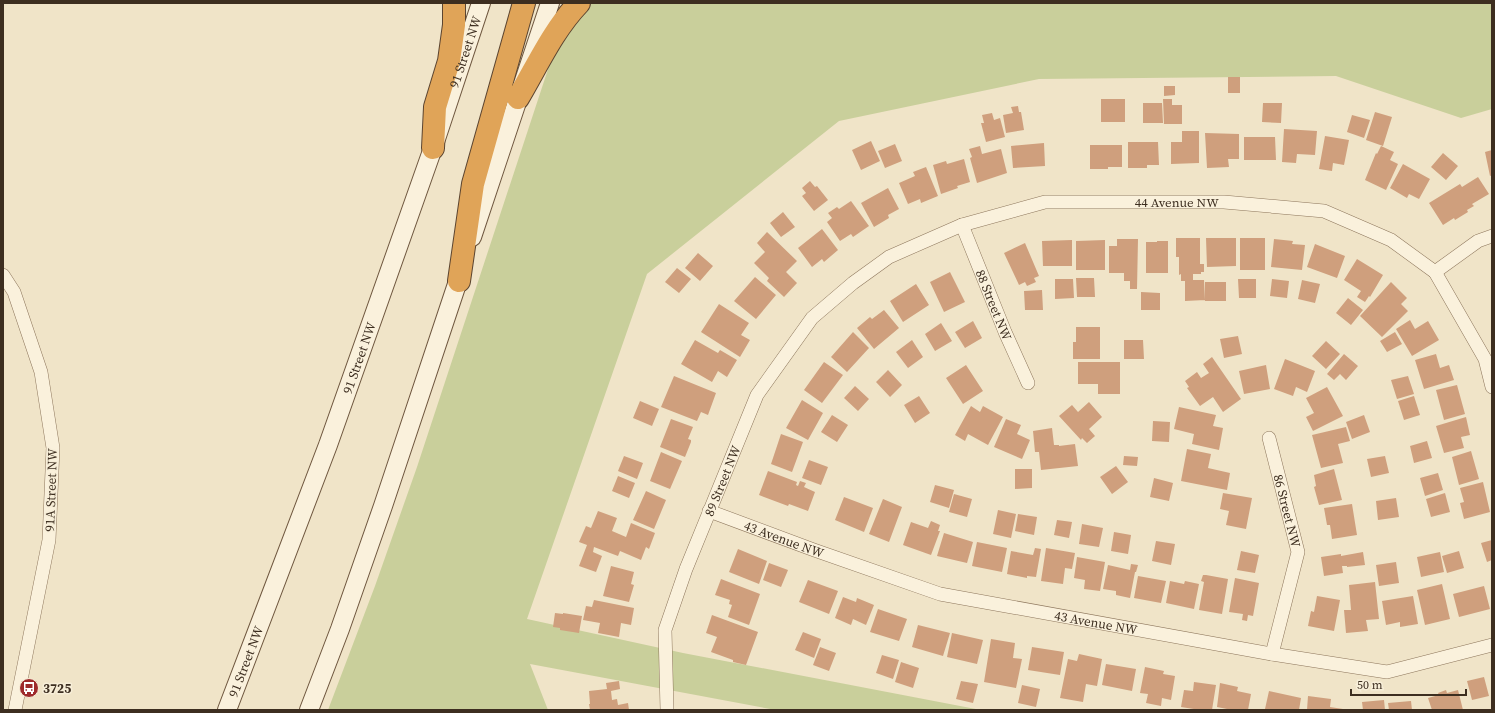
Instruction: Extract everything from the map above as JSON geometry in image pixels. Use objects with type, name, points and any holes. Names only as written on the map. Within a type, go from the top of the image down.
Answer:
[{"type":"highway","points":[[433,148],[435,107],[449,61],[454,25],[454,3]]},
{"type":"highway","points":[[459,281],[473,184],[524,3]]},
{"type":"highway","points":[[518,98],[558,28],[568,14],[579,3]]},
{"type":"main road","name":"91 Street NW","points":[[227,710],[328,445],[433,148],[481,3]]},
{"type":"main road","points":[[309,710],[340,629],[378,520],[459,281],[550,3]]},
{"type":"street","name":"44 Avenue NW","points":[[853,283],[889,257],[962,225],[1045,202],[1224,202],[1324,211],[1391,240],[1435,272]]},
{"type":"street","name":"88 Street NW","points":[[962,225],[1005,332],[1028,383]]},
{"type":"street","points":[[1492,236],[1478,241],[1435,272],[1485,359],[1492,387]]},
{"type":"street","name":"91A Street NW","points":[[3,275],[14,292],[41,372],[53,448],[49,540],[15,710]]},
{"type":"street","name":"89 Street NW","points":[[668,710],[665,630],[686,569],[709,510],[757,395],[812,318],[853,283]]},
{"type":"street","name":"86 Street NW","points":[[1269,438],[1298,552],[1272,654]]},
{"type":"street","name":"43 Avenue NW","points":[[709,510],[814,550],[940,594],[1272,654],[1387,672],[1492,645]]},
{"type":"green space","points":[[591,3],[1492,3],[1492,109],[1461,118],[1336,76],[1039,79],[839,121],[647,274],[527,619],[683,653],[981,710],[776,710],[530,664],[548,710],[328,710],[375,586],[417,467],[553,54],[588,5]]},
{"type":"building","points":[[1228,77],[1240,77],[1240,93],[1228,93]]},
{"type":"building","points":[[1164,86],[1175,86],[1175,95],[1164,96]]},
{"type":"building","points":[[1101,99],[1125,99],[1125,122],[1101,122]]},
{"type":"building","points":[[1163,99],[1172,99],[1172,105],[1182,105],[1182,124],[1164,124]]},
{"type":"building","points":[[1143,103],[1162,103],[1163,123],[1143,123]]},
{"type":"building","points":[[1263,103],[1282,103],[1281,123],[1262,122]]},
{"type":"building","points":[[1018,106],[1019,112],[1021,112],[1024,130],[1006,133],[1003,115],[1013,113],[1011,107]]},
{"type":"building","points":[[1375,112],[1392,117],[1383,146],[1366,140]]},
{"type":"building","points":[[992,113],[994,120],[1000,118],[1005,137],[986,142],[981,123],[984,123],[982,115]]},
{"type":"building","points":[[1352,115],[1370,120],[1364,138],[1347,132]]},
{"type":"building","points":[[1284,129],[1317,131],[1315,155],[1297,154],[1296,163],[1282,162]]},
{"type":"building","points":[[1182,131],[1199,131],[1199,163],[1171,164],[1171,142],[1182,142]]},
{"type":"building","points":[[1205,133],[1239,134],[1239,159],[1228,159],[1229,167],[1207,168]]},
{"type":"building","points":[[1325,136],[1349,140],[1344,165],[1333,163],[1332,171],[1319,169]]},
{"type":"building","points":[[1244,137],[1275,137],[1276,160],[1244,160]]},
{"type":"building","points":[[871,141],[880,161],[861,170],[852,150]]},
{"type":"building","points":[[1128,142],[1158,142],[1159,165],[1147,165],[1147,168],[1128,168]]},
{"type":"building","points":[[1044,143],[1045,166],[1013,168],[1011,146]]},
{"type":"building","points":[[895,144],[902,161],[885,168],[878,151]]},
{"type":"building","points":[[1090,145],[1122,145],[1122,167],[1090,169]]},
{"type":"building","points":[[980,146],[982,154],[1001,149],[1007,173],[977,183],[969,149]]},
{"type":"building","points":[[1381,146],[1394,152],[1390,160],[1398,164],[1386,190],[1365,180],[1376,153],[1377,154]]},
{"type":"building","points":[[1492,150],[1492,175],[1490,176],[1485,152]]},
{"type":"building","points":[[1443,153],[1458,166],[1446,180],[1431,167]]},
{"type":"building","points":[[964,159],[970,182],[957,186],[958,188],[941,194],[933,165],[946,161],[947,164]]},
{"type":"building","points":[[1403,164],[1430,179],[1419,199],[1409,194],[1407,198],[1390,188]]},
{"type":"building","points":[[926,167],[938,196],[921,203],[920,199],[908,204],[899,183],[915,176],[913,172]]},
{"type":"building","points":[[1478,177],[1489,194],[1472,204],[1474,206],[1467,210],[1468,212],[1443,225],[1429,203],[1460,184],[1462,187]]},
{"type":"building","points":[[810,181],[815,187],[817,186],[828,200],[814,211],[802,196],[806,193],[802,188]]},
{"type":"building","points":[[888,188],[899,209],[888,215],[889,218],[874,227],[861,203]]},
{"type":"building","points":[[851,201],[869,226],[853,237],[851,234],[840,241],[827,222],[832,218],[828,213],[837,207],[839,209]]},
{"type":"building","points":[[783,212],[795,227],[781,237],[770,223]]},
{"type":"building","points":[[822,229],[838,250],[824,262],[822,259],[812,267],[798,248]]},
{"type":"building","points":[[767,232],[797,261],[786,272],[797,283],[784,297],[767,281],[769,278],[754,263],[765,252],[757,243]]},
{"type":"building","points":[[1176,238],[1200,238],[1200,264],[1204,264],[1204,272],[1201,272],[1201,274],[1193,274],[1193,280],[1204,280],[1205,300],[1185,301],[1185,281],[1181,281],[1181,274],[1179,275],[1179,257],[1176,257]]},
{"type":"building","points":[[1206,238],[1236,238],[1236,266],[1207,267]]},
{"type":"building","points":[[1240,238],[1265,238],[1265,270],[1240,270]]},
{"type":"building","points":[[1117,239],[1138,239],[1137,289],[1130,289],[1130,281],[1124,281],[1124,273],[1109,273],[1109,246],[1117,246]]},
{"type":"building","points":[[1274,239],[1293,241],[1292,244],[1305,245],[1302,270],[1271,267]]},
{"type":"building","points":[[1072,240],[1072,266],[1043,266],[1042,241]]},
{"type":"building","points":[[1105,240],[1105,270],[1076,270],[1076,241]]},
{"type":"building","points":[[1168,241],[1168,273],[1146,273],[1146,242]]},
{"type":"building","points":[[1025,243],[1039,276],[1034,278],[1036,282],[1027,286],[1025,282],[1019,285],[1004,253]]},
{"type":"building","points":[[1315,244],[1345,256],[1337,278],[1307,267]]},
{"type":"building","points":[[698,253],[713,266],[700,281],[685,268]]},
{"type":"building","points":[[1357,259],[1383,275],[1370,297],[1369,296],[1365,302],[1357,297],[1361,291],[1344,280]]},
{"type":"building","points":[[677,268],[691,279],[679,293],[665,282]]},
{"type":"building","points":[[950,272],[965,302],[944,312],[930,282]]},
{"type":"building","points":[[755,277],[776,295],[756,319],[734,301]]},
{"type":"building","points":[[1076,278],[1094,278],[1095,297],[1077,297]]},
{"type":"building","points":[[1055,279],[1073,279],[1074,298],[1055,299]]},
{"type":"building","points":[[1238,279],[1256,279],[1256,298],[1239,298]]},
{"type":"building","points":[[1272,279],[1289,281],[1287,298],[1270,296]]},
{"type":"building","points":[[1302,280],[1320,284],[1315,303],[1298,299]]},
{"type":"building","points":[[1205,282],[1226,282],[1226,301],[1205,301]]},
{"type":"building","points":[[1391,282],[1407,298],[1401,304],[1408,311],[1382,337],[1360,316]]},
{"type":"building","points":[[916,284],[929,305],[903,322],[890,301]]},
{"type":"building","points":[[1042,290],[1043,310],[1025,310],[1024,291]]},
{"type":"building","points":[[1141,292],[1160,293],[1160,310],[1141,310]]},
{"type":"building","points":[[1348,298],[1363,310],[1351,325],[1336,313]]},
{"type":"building","points":[[719,304],[749,323],[741,335],[750,340],[740,357],[701,332]]},
{"type":"building","points":[[884,310],[899,328],[874,349],[857,328],[870,317],[872,319]]},
{"type":"building","points":[[1410,320],[1415,329],[1428,321],[1439,340],[1412,356],[1396,329]]},
{"type":"building","points":[[973,321],[982,338],[965,348],[955,332]]},
{"type":"building","points":[[941,323],[952,341],[935,351],[925,334]]},
{"type":"building","points":[[1076,327],[1100,327],[1100,359],[1073,359],[1073,342],[1076,342]]},
{"type":"building","points":[[853,332],[869,348],[847,372],[831,357]]},
{"type":"building","points":[[1395,332],[1402,344],[1387,352],[1380,341]]},
{"type":"building","points":[[1238,336],[1242,354],[1224,358],[1220,339]]},
{"type":"building","points":[[695,340],[718,353],[720,350],[737,360],[727,377],[718,371],[712,382],[681,364]]},
{"type":"building","points":[[912,340],[923,357],[908,368],[896,352]]},
{"type":"building","points":[[1124,340],[1143,340],[1144,359],[1124,359]]},
{"type":"building","points":[[1326,341],[1340,354],[1326,369],[1312,356]]},
{"type":"building","points":[[1344,354],[1358,366],[1346,380],[1340,374],[1334,380],[1327,374]]},
{"type":"building","points":[[1436,354],[1440,368],[1449,365],[1454,380],[1424,389],[1415,360]]},
{"type":"building","points":[[1212,357],[1241,399],[1223,412],[1213,397],[1200,406],[1187,388],[1189,387],[1185,381],[1197,372],[1201,378],[1209,373],[1203,364]]},
{"type":"building","points":[[1285,359],[1315,371],[1307,392],[1296,387],[1293,396],[1274,389]]},
{"type":"building","points":[[824,362],[843,375],[822,403],[804,390]]},
{"type":"building","points":[[1078,362],[1120,362],[1120,394],[1098,394],[1098,384],[1078,384]]},
{"type":"building","points":[[966,365],[983,391],[963,404],[946,378]]},
{"type":"building","points":[[1266,365],[1270,389],[1244,394],[1239,371]]},
{"type":"building","points":[[888,370],[902,385],[890,397],[876,382]]},
{"type":"building","points":[[674,376],[716,393],[708,415],[701,412],[697,421],[661,407]]},
{"type":"building","points":[[1408,376],[1414,394],[1397,399],[1391,380]]},
{"type":"building","points":[[1457,385],[1465,414],[1444,420],[1436,390]]},
{"type":"building","points":[[855,386],[869,399],[858,411],[844,398]]},
{"type":"building","points":[[1327,387],[1343,416],[1313,431],[1306,417],[1314,413],[1306,398]]},
{"type":"building","points":[[919,396],[930,413],[915,423],[904,405]]},
{"type":"building","points":[[1414,396],[1420,415],[1404,420],[1398,401]]},
{"type":"building","points":[[802,400],[823,413],[808,440],[786,428]]},
{"type":"building","points":[[640,401],[659,409],[652,426],[633,418]]},
{"type":"building","points":[[1089,402],[1102,417],[1089,429],[1095,436],[1087,443],[1082,438],[1081,440],[1059,416],[1072,405],[1078,412]]},
{"type":"building","points":[[971,406],[980,412],[983,406],[1003,417],[988,445],[968,434],[965,441],[955,435]]},
{"type":"building","points":[[1179,407],[1216,415],[1213,426],[1223,428],[1219,450],[1192,444],[1194,434],[1174,429]]},
{"type":"building","points":[[832,415],[848,425],[837,442],[821,432]]},
{"type":"building","points":[[1364,415],[1370,432],[1352,439],[1346,422]]},
{"type":"building","points":[[1466,417],[1470,435],[1461,437],[1464,448],[1444,453],[1436,426]]},
{"type":"building","points":[[671,419],[693,427],[688,439],[691,440],[691,442],[685,457],[660,447]]},
{"type":"building","points":[[1006,419],[1021,425],[1017,434],[1030,440],[1022,459],[994,447]]},
{"type":"building","points":[[1153,421],[1170,422],[1169,442],[1152,441]]},
{"type":"building","points":[[1346,427],[1350,441],[1338,444],[1343,463],[1321,468],[1312,435]]},
{"type":"building","points":[[1052,428],[1054,445],[1059,446],[1075,444],[1078,466],[1041,470],[1039,452],[1035,452],[1033,431]]},
{"type":"building","points":[[781,434],[803,442],[792,472],[771,464]]},
{"type":"building","points":[[1427,441],[1432,458],[1414,463],[1410,446]]},
{"type":"building","points":[[1187,449],[1211,454],[1208,468],[1230,473],[1227,490],[1181,481]]},
{"type":"building","points":[[1471,451],[1479,479],[1459,485],[1452,457]]},
{"type":"building","points":[[661,452],[682,461],[670,489],[650,481]]},
{"type":"building","points":[[624,456],[643,463],[637,479],[618,471]]},
{"type":"building","points":[[1124,456],[1138,457],[1137,466],[1123,465]]},
{"type":"building","points":[[1385,456],[1389,473],[1371,477],[1367,459]]},
{"type":"building","points":[[809,460],[828,467],[821,485],[802,478]]},
{"type":"building","points":[[1116,466],[1128,482],[1112,494],[1100,477]]},
{"type":"building","points":[[1015,469],[1032,469],[1032,488],[1015,489]]},
{"type":"building","points":[[1334,469],[1342,500],[1319,505],[1314,487],[1316,486],[1314,475]]},
{"type":"building","points":[[768,471],[797,482],[796,485],[798,486],[800,481],[806,483],[804,487],[815,492],[808,511],[789,504],[788,506],[759,495]]},
{"type":"building","points":[[1438,473],[1443,490],[1425,496],[1420,478]]},
{"type":"building","points":[[618,476],[635,483],[629,498],[612,491]]},
{"type":"building","points":[[1154,478],[1173,483],[1169,501],[1150,497]]},
{"type":"building","points":[[1483,482],[1490,512],[1464,519],[1460,503],[1464,502],[1460,488]]},
{"type":"building","points":[[935,485],[954,490],[949,508],[930,502]]},
{"type":"building","points":[[646,491],[666,500],[654,529],[633,520]]},
{"type":"building","points":[[1223,493],[1252,498],[1246,529],[1226,525],[1229,511],[1220,509]]},
{"type":"building","points":[[1445,493],[1450,512],[1431,517],[1426,499]]},
{"type":"building","points":[[954,494],[972,499],[967,517],[949,512]]},
{"type":"building","points":[[844,497],[873,508],[864,532],[835,520]]},
{"type":"building","points":[[1396,498],[1399,517],[1378,520],[1376,501]]},
{"type":"building","points":[[883,499],[902,507],[889,542],[869,534]]},
{"type":"building","points":[[1352,504],[1357,535],[1332,539],[1330,525],[1327,525],[1324,508]]},
{"type":"building","points":[[998,510],[1016,514],[1011,538],[993,534]]},
{"type":"building","points":[[598,511],[617,518],[612,531],[626,537],[631,523],[655,533],[649,549],[646,547],[641,560],[620,551],[618,556],[594,547],[593,552],[602,556],[596,572],[579,566],[587,545],[579,542],[586,526],[591,528]]},
{"type":"building","points":[[1018,514],[1037,517],[1034,535],[1015,531]]},
{"type":"building","points":[[1057,520],[1072,522],[1069,538],[1054,535]]},
{"type":"building","points":[[931,521],[940,525],[938,531],[940,531],[931,555],[903,545],[911,522],[928,528]]},
{"type":"building","points":[[1082,524],[1103,528],[1099,547],[1079,544]]},
{"type":"building","points":[[1114,532],[1131,535],[1128,554],[1111,551]]},
{"type":"building","points":[[944,533],[973,542],[967,563],[937,556]]},
{"type":"building","points":[[1492,540],[1492,560],[1487,562],[1481,543]]},
{"type":"building","points":[[1156,541],[1175,544],[1171,565],[1152,561]]},
{"type":"building","points":[[977,542],[1007,548],[1002,572],[972,566]]},
{"type":"building","points":[[1035,548],[1041,549],[1036,577],[1027,576],[1027,578],[1007,574],[1011,551],[1033,555]]},
{"type":"building","points":[[1046,548],[1075,553],[1072,569],[1065,568],[1063,584],[1041,581]]},
{"type":"building","points":[[738,549],[767,561],[759,584],[729,572]]},
{"type":"building","points":[[1241,551],[1259,555],[1255,573],[1237,570]]},
{"type":"building","points":[[1459,551],[1464,568],[1447,573],[1442,556]]},
{"type":"building","points":[[1363,552],[1365,565],[1347,567],[1342,566],[1343,573],[1324,576],[1321,557],[1341,554],[1341,556]]},
{"type":"building","points":[[1440,552],[1444,572],[1421,577],[1417,557]]},
{"type":"building","points":[[1077,557],[1105,562],[1100,591],[1084,589],[1085,580],[1074,578]]},
{"type":"building","points":[[1396,562],[1399,583],[1379,586],[1376,565]]},
{"type":"building","points":[[769,563],[788,570],[781,587],[763,580]]},
{"type":"building","points":[[1131,564],[1138,565],[1135,572],[1130,598],[1116,595],[1116,591],[1103,589],[1108,565],[1130,570]]},
{"type":"building","points":[[611,566],[634,572],[631,584],[634,585],[629,602],[603,596]]},
{"type":"building","points":[[1203,575],[1228,579],[1222,614],[1199,610],[1204,582],[1201,581]]},
{"type":"building","points":[[1138,576],[1166,581],[1161,603],[1134,598]]},
{"type":"building","points":[[1235,578],[1259,583],[1253,616],[1248,615],[1247,621],[1242,620],[1243,614],[1229,612]]},
{"type":"building","points":[[721,579],[760,594],[749,625],[728,617],[732,605],[729,604],[730,600],[715,595]]},
{"type":"building","points":[[808,580],[838,591],[829,614],[799,602]]},
{"type":"building","points":[[1170,581],[1184,584],[1185,581],[1199,584],[1194,609],[1166,603]]},
{"type":"building","points":[[1375,582],[1379,619],[1366,620],[1368,631],[1346,633],[1344,610],[1351,610],[1349,585]]},
{"type":"building","points":[[1442,584],[1450,619],[1425,625],[1417,590]]},
{"type":"building","points":[[1484,586],[1490,609],[1459,617],[1453,594]]},
{"type":"building","points":[[1317,596],[1340,600],[1334,631],[1308,626],[1311,611],[1314,612]]},
{"type":"building","points":[[1413,596],[1418,624],[1400,627],[1400,622],[1386,625],[1382,601]]},
{"type":"building","points":[[843,597],[856,602],[857,598],[874,605],[866,625],[853,619],[851,625],[835,618]]},
{"type":"building","points":[[594,600],[634,608],[631,625],[621,623],[619,637],[598,633],[600,623],[583,620],[586,606],[592,607]]},
{"type":"building","points":[[878,609],[907,619],[899,641],[870,632]]},
{"type":"building","points":[[555,613],[582,616],[579,633],[560,630],[560,628],[553,627]]},
{"type":"building","points":[[712,615],[758,632],[746,665],[733,662],[733,660],[711,652],[717,637],[706,633]]},
{"type":"building","points":[[918,625],[950,633],[943,656],[912,647]]},
{"type":"building","points":[[803,632],[821,639],[814,658],[795,650]]},
{"type":"building","points":[[952,633],[983,640],[977,664],[947,657]]},
{"type":"building","points":[[991,639],[1015,643],[1013,658],[1022,659],[1016,688],[984,682]]},
{"type":"building","points":[[820,647],[836,653],[829,671],[813,665]]},
{"type":"building","points":[[1032,647],[1064,652],[1060,675],[1028,670]]},
{"type":"building","points":[[1079,654],[1102,659],[1097,686],[1086,684],[1083,702],[1060,698],[1068,659],[1077,661]]},
{"type":"building","points":[[882,655],[899,660],[893,679],[876,673]]},
{"type":"building","points":[[901,662],[919,668],[913,688],[895,682]]},
{"type":"building","points":[[1106,664],[1136,669],[1132,691],[1102,685]]},
{"type":"building","points":[[1145,667],[1164,671],[1163,674],[1175,676],[1171,700],[1162,698],[1161,706],[1146,703],[1148,694],[1140,693]]},
{"type":"building","points":[[1484,677],[1489,696],[1472,700],[1467,681]]},
{"type":"building","points":[[619,681],[620,689],[611,691],[612,700],[617,699],[618,705],[628,703],[629,710],[590,710],[589,691],[607,689],[606,683]]},
{"type":"building","points":[[961,681],[978,684],[973,703],[956,699]]},
{"type":"building","points":[[1194,682],[1216,685],[1212,710],[1181,707],[1184,690],[1193,691]]},
{"type":"building","points":[[1220,683],[1238,687],[1237,691],[1251,694],[1248,710],[1232,710],[1217,707]]},
{"type":"building","points":[[1022,685],[1040,689],[1036,707],[1018,703]]},
{"type":"building","points":[[1446,690],[1447,693],[1458,690],[1463,710],[1432,710],[1428,698],[1439,695],[1438,693]]},
{"type":"building","points":[[1269,691],[1301,698],[1299,710],[1265,709]]},
{"type":"building","points":[[1308,696],[1331,699],[1330,707],[1343,710],[1307,710]]},
{"type":"building","points":[[1384,700],[1385,710],[1363,710],[1362,702]]},
{"type":"building","points":[[1411,701],[1412,710],[1389,710],[1388,703]]},
{"type":"place","name":"3725","points":[[29,688]]}]
